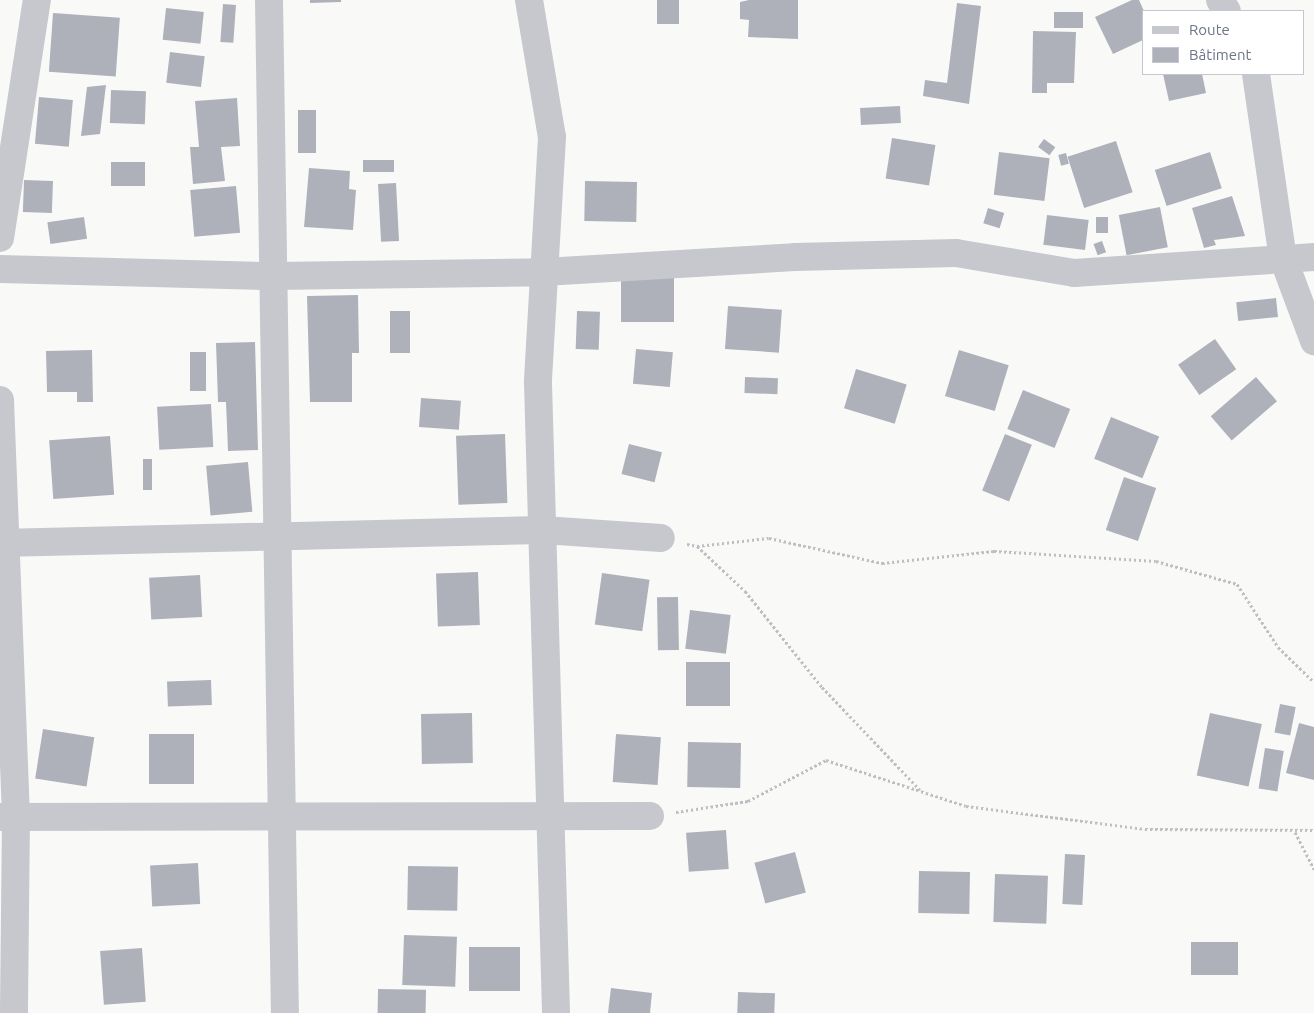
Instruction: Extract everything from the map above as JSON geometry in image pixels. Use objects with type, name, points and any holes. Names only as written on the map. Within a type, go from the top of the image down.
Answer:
[{"type":"street","points":[[0,238],[37,0]]},
{"type":"street","points":[[269,0],[274,276],[279,815],[285,1013]]},
{"type":"street","points":[[529,0],[552,137],[538,383],[553,816],[556,1013]]},
{"type":"street","points":[[1256,75],[1283,258],[1314,341]]},
{"type":"street","points":[[0,269],[274,276],[544,272],[795,257],[956,253],[1074,272],[1314,257]]},
{"type":"street","points":[[0,400],[8,817],[14,1013]]},
{"type":"street","points":[[3,543],[543,530],[661,538]]},
{"type":"street","points":[[8,817],[279,815],[650,816]]},
{"type":"path","points":[[661,538],[697,546],[769,538],[882,563],[994,551],[1156,562],[1237,584],[1278,647],[1314,682]]},
{"type":"path","points":[[697,546],[745,591],[822,687],[920,791]]},
{"type":"path","points":[[650,816],[748,801],[826,760],[966,806],[1145,829],[1295,832],[1314,830]]},
{"type":"path","points":[[1295,832],[1314,869]]},
{"type":"building","points":[[310,0],[341,0],[341,2],[310,3]]},
{"type":"building","points":[[657,0],[679,0],[679,24],[657,24]]},
{"type":"building","points":[[749,0],[798,0],[798,39],[748,37],[749,20],[740,19],[740,2]]},
{"type":"building","points":[[1132,0],[1139,0],[1144,10],[1142,10],[1142,40],[1113,54],[1095,17]]},
{"type":"building","points":[[957,3],[981,6],[969,104],[923,96],[925,80],[947,83]]},
{"type":"building","points":[[223,4],[236,5],[233,43],[220,42]]},
{"type":"building","points":[[166,8],[204,12],[200,44],[163,40]]},
{"type":"building","points":[[1054,12],[1083,12],[1083,28],[1054,28]]},
{"type":"building","points":[[53,13],[120,18],[116,77],[49,72]]},
{"type":"building","points":[[1033,31],[1076,32],[1074,83],[1047,83],[1047,93],[1032,93]]},
{"type":"building","points":[[170,52],[205,56],[201,87],[166,83]]},
{"type":"building","points":[[1163,75],[1202,75],[1206,93],[1169,101]]},
{"type":"building","points":[[106,85],[100,134],[81,136],[87,87]]},
{"type":"building","points":[[111,90],[146,91],[145,124],[110,123]]},
{"type":"building","points":[[39,97],[73,100],[69,147],[35,144]]},
{"type":"building","points":[[237,98],[240,146],[221,147],[225,181],[193,184],[190,147],[199,147],[195,101]]},
{"type":"building","points":[[900,106],[901,123],[861,125],[860,108]]},
{"type":"building","points":[[298,110],[316,110],[316,153],[298,153]]},
{"type":"building","points":[[892,138],[935,145],[929,185],[886,178]]},
{"type":"building","points":[[1044,139],[1055,147],[1049,155],[1038,147]]},
{"type":"building","points":[[1116,141],[1133,192],[1084,208],[1067,157]]},
{"type":"building","points":[[999,152],[1050,158],[1044,201],[994,195]]},
{"type":"building","points":[[1210,152],[1222,188],[1167,206],[1155,170]]},
{"type":"building","points":[[1066,153],[1069,164],[1061,166],[1058,155]]},
{"type":"building","points":[[363,160],[394,160],[394,172],[363,172]]},
{"type":"building","points":[[111,162],[145,162],[145,186],[111,186]]},
{"type":"building","points":[[309,168],[350,171],[349,189],[356,190],[353,230],[304,227]]},
{"type":"building","points":[[24,180],[53,181],[52,213],[23,212]]},
{"type":"building","points":[[585,181],[637,182],[636,222],[584,221]]},
{"type":"building","points":[[396,183],[399,241],[381,242],[378,184]]},
{"type":"building","points":[[236,186],[240,233],[194,237],[190,190]]},
{"type":"building","points":[[1232,196],[1245,236],[1214,240],[1216,245],[1204,248],[1192,208]]},
{"type":"building","points":[[1160,207],[1168,247],[1127,255],[1119,215]]},
{"type":"building","points":[[988,208],[1004,213],[1000,228],[983,223]]},
{"type":"building","points":[[1047,215],[1089,220],[1085,250],[1043,245]]},
{"type":"building","points":[[84,217],[87,239],[50,244],[47,222]]},
{"type":"building","points":[[1096,217],[1108,217],[1108,233],[1096,233]]},
{"type":"building","points":[[1102,241],[1106,252],[1098,255],[1094,244]]},
{"type":"building","points":[[621,277],[674,277],[674,322],[621,322]]},
{"type":"building","points":[[358,295],[359,353],[352,353],[352,402],[310,402],[307,296]]},
{"type":"building","points":[[1276,298],[1278,317],[1238,321],[1236,302]]},
{"type":"building","points":[[728,306],[782,310],[779,353],[725,349]]},
{"type":"building","points":[[390,311],[410,311],[410,353],[390,353]]},
{"type":"building","points":[[577,311],[600,312],[599,350],[576,349]]},
{"type":"building","points":[[1215,339],[1236,369],[1199,395],[1178,365]]},
{"type":"building","points":[[255,342],[258,450],[228,451],[226,402],[218,402],[216,343]]},
{"type":"building","points":[[636,349],[673,352],[670,387],[633,384]]},
{"type":"building","points":[[92,350],[93,402],[77,402],[77,392],[47,392],[46,351]]},
{"type":"building","points":[[959,350],[1009,365],[995,411],[945,396]]},
{"type":"building","points":[[190,352],[206,352],[206,391],[190,391]]},
{"type":"building","points":[[856,369],[907,384],[895,424],[844,408]]},
{"type":"building","points":[[745,377],[778,378],[777,394],[744,393]]},
{"type":"building","points":[[1256,377],[1277,401],[1232,441],[1211,416]]},
{"type":"building","points":[[1023,390],[1070,409],[1055,448],[1007,429]]},
{"type":"building","points":[[421,398],[461,401],[459,430],[419,427]]},
{"type":"building","points":[[211,404],[213,447],[159,450],[157,407]]},
{"type":"building","points":[[1111,417],[1159,436],[1142,478],[1094,459]]},
{"type":"building","points":[[505,434],[507,503],[458,505],[456,436]]},
{"type":"building","points":[[1005,434],[1032,445],[1009,501],[982,491]]},
{"type":"building","points":[[110,436],[114,495],[53,499],[49,440]]},
{"type":"building","points":[[629,444],[662,452],[654,482],[622,474]]},
{"type":"building","points":[[143,459],[152,459],[152,490],[143,490]]},
{"type":"building","points":[[248,462],[252,512],[211,515],[206,466]]},
{"type":"building","points":[[1124,477],[1156,488],[1138,541],[1106,530]]},
{"type":"building","points":[[478,572],[480,625],[438,626],[436,573]]},
{"type":"building","points":[[602,573],[650,580],[642,631],[595,624]]},
{"type":"building","points":[[200,575],[202,617],[151,620],[149,578]]},
{"type":"building","points":[[657,597],[678,597],[679,650],[658,650]]},
{"type":"building","points":[[690,610],[731,615],[726,654],[685,649]]},
{"type":"building","points":[[686,662],[730,662],[730,706],[686,706]]},
{"type":"building","points":[[211,680],[212,705],[168,707],[167,682]]},
{"type":"building","points":[[1280,704],[1296,707],[1290,736],[1274,732]]},
{"type":"building","points":[[472,713],[473,763],[422,764],[421,714]]},
{"type":"building","points":[[1210,713],[1262,724],[1249,787],[1197,776]]},
{"type":"building","points":[[1299,723],[1314,727],[1314,780],[1286,773]]},
{"type":"building","points":[[43,729],[94,737],[87,787],[35,778]]},
{"type":"building","points":[[149,734],[194,734],[194,784],[149,784]]},
{"type":"building","points":[[616,734],[661,737],[658,785],[613,782]]},
{"type":"building","points":[[688,742],[741,743],[740,788],[687,787]]},
{"type":"building","points":[[1265,748],[1284,751],[1277,791],[1259,788]]},
{"type":"building","points":[[726,830],[729,869],[689,872],[686,833]]},
{"type":"building","points":[[795,852],[806,893],[765,903],[754,863]]},
{"type":"building","points":[[1065,854],[1085,855],[1082,905],[1062,904]]},
{"type":"building","points":[[198,863],[200,904],[152,906],[150,866]]},
{"type":"building","points":[[408,866],[458,867],[457,911],[407,910]]},
{"type":"building","points":[[919,871],[970,872],[969,914],[918,913]]},
{"type":"building","points":[[995,874],[1048,876],[1046,924],[993,922]]},
{"type":"building","points":[[404,935],[457,937],[455,987],[402,985]]},
{"type":"building","points":[[1191,942],[1238,942],[1238,975],[1191,975]]},
{"type":"building","points":[[469,947],[520,947],[520,991],[469,991]]},
{"type":"building","points":[[142,948],[146,1002],[104,1005],[100,951]]},
{"type":"building","points":[[611,988],[652,993],[650,1013],[608,1013]]},
{"type":"building","points":[[378,989],[426,990],[426,1013],[378,1013]]},
{"type":"building","points":[[738,992],[775,993],[774,1013],[737,1013]]}]
